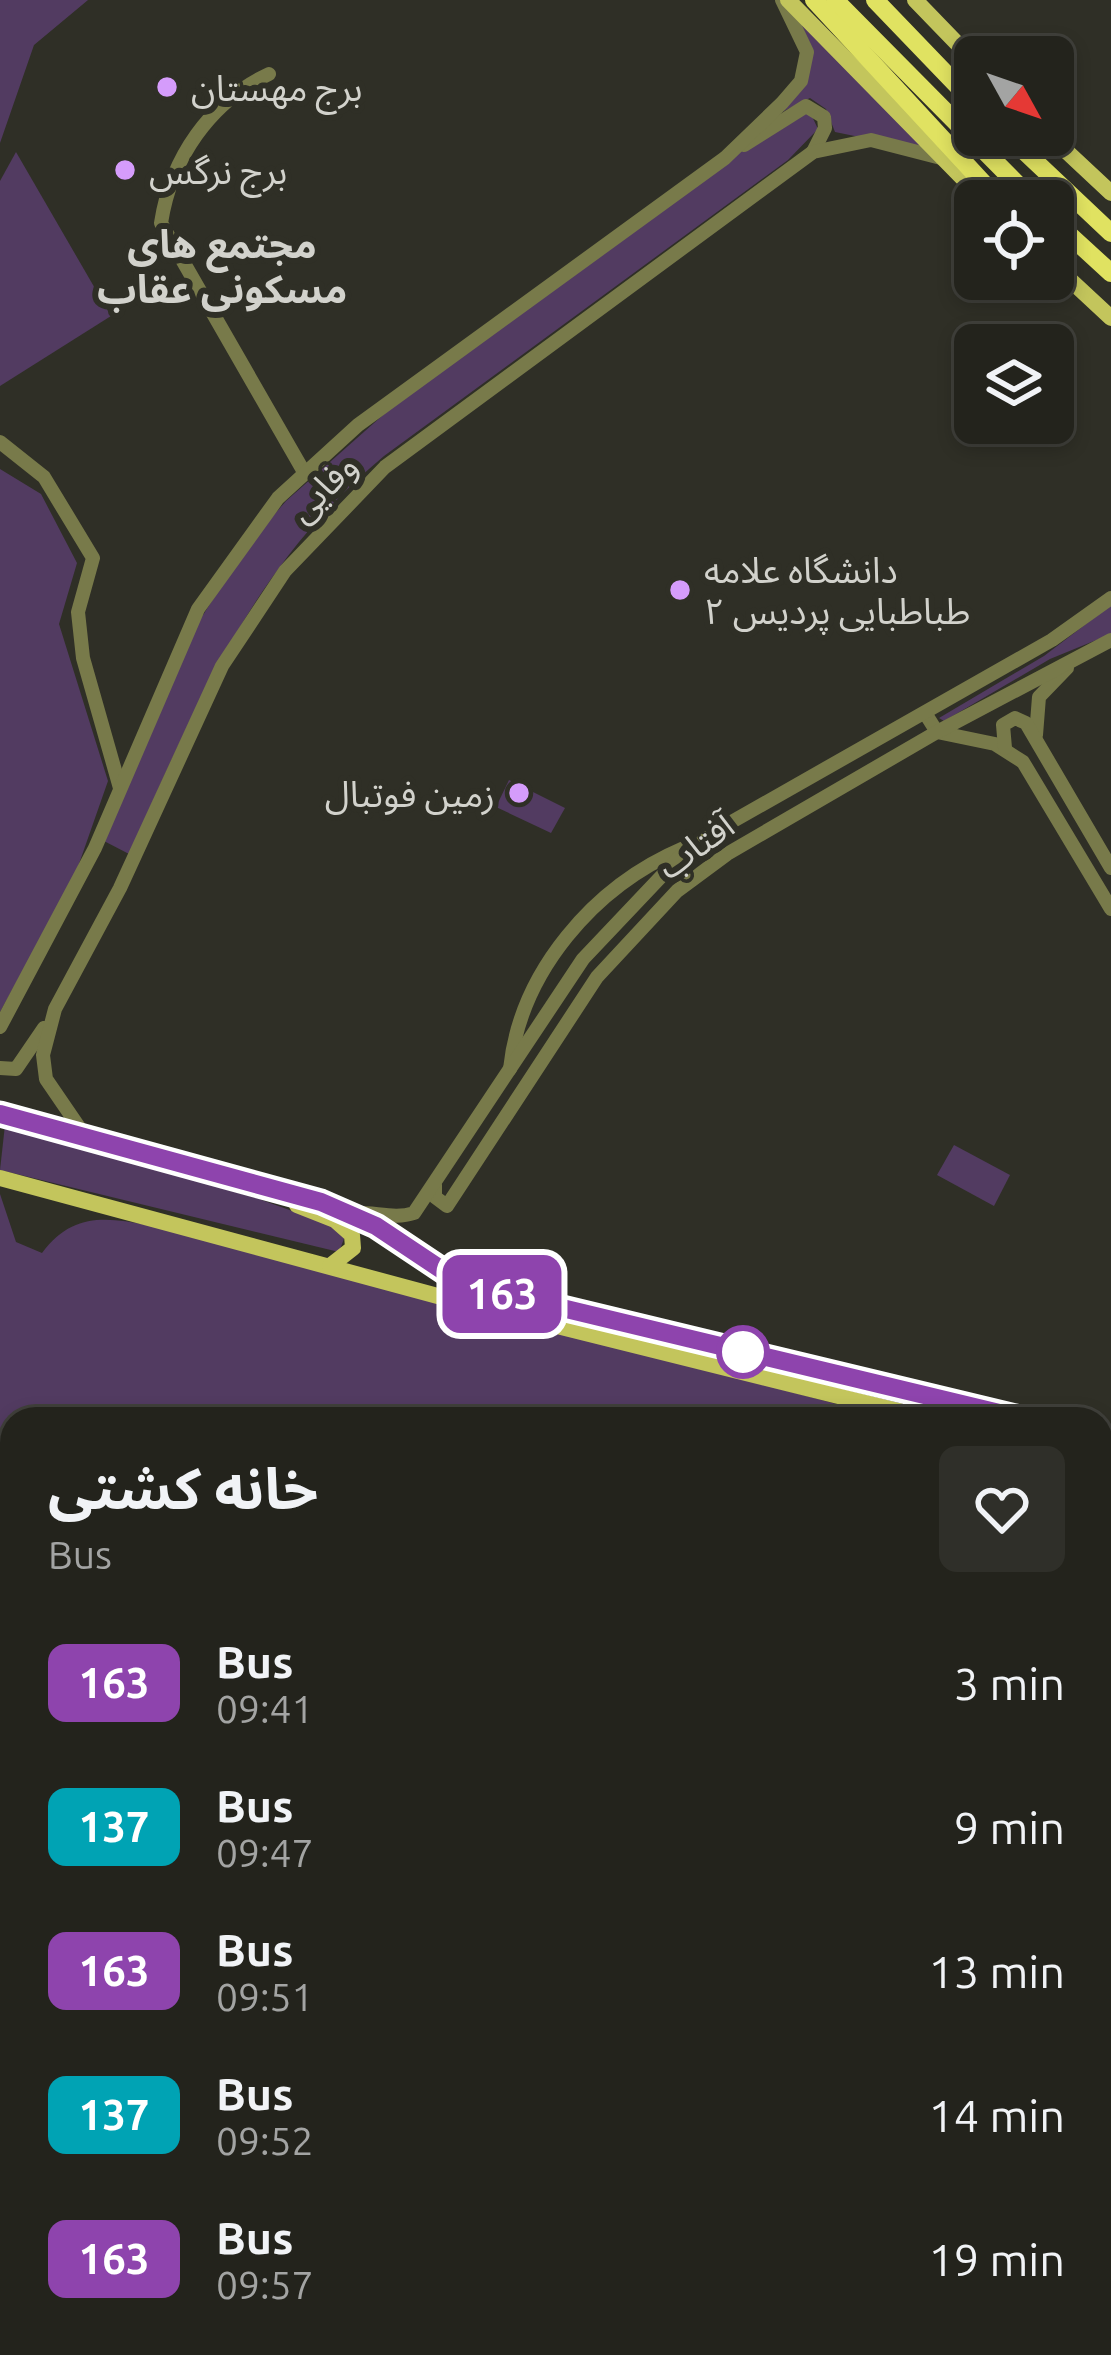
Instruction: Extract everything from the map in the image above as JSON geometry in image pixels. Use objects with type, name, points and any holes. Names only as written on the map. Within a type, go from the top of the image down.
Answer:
[{"type":"highway","points":[[814,0],[981,180]]},
{"type":"highway","points":[[836,0],[1013,180]]},
{"type":"highway","points":[[875,0],[954,82]]},
{"type":"highway","points":[[1029,156],[1111,233]]},
{"type":"highway","points":[[1074,239],[1111,273]]},
{"type":"main road","points":[[785,0],[964,180]]},
{"type":"main road","points":[[916,0],[954,40]]},
{"type":"main road","points":[[1071,156],[1111,193]]},
{"type":"main road","points":[[1074,283],[1111,318]]},
{"type":"main road","points":[[0,1114],[350,1214],[483,1289],[974,1407]]},
{"type":"main road","points":[[0,1178],[884,1407]]},
{"type":"main road","points":[[240,1181],[346,1227],[353,1248],[330,1265]]},
{"type":"street","name":"وفایی","points":[[0,1027],[87,865],[198,609],[248,533],[304,472],[358,425],[725,158],[794,91],[806,69],[806,45],[785,0]]},
{"type":"street","points":[[269,74],[242,87],[188,144],[166,185],[161,223],[304,472]]},
{"type":"street","points":[[725,158],[806,106],[824,117],[825,128],[813,152]]},
{"type":"street","name":"وفایی","points":[[85,1136],[46,1079],[43,1055],[55,1009],[120,888],[222,666],[308,542],[385,467],[813,152],[871,140],[941,158]]},
{"type":"street","points":[[0,442],[44,477],[93,558],[78,612],[83,658],[120,788]]},
{"type":"street","name":"آفتاب","points":[[350,1214],[374,1211],[399,1218],[415,1213],[583,958],[694,844],[1052,640],[1111,598]]},
{"type":"street","name":"آفتاب","points":[[435,1185],[435,1197],[447,1206],[597,977],[677,891],[727,854],[937,732],[1111,640]]},
{"type":"street","points":[[1036,735],[1036,706],[1044,689],[1086,652]]},
{"type":"street","points":[[925,713],[937,732],[1005,748]]},
{"type":"street","points":[[1111,868],[1036,735],[1026,723],[1012,719],[1000,732],[1005,748],[1042,787],[1111,909]]},
{"type":"street","points":[[510,1072],[514,1029],[540,976],[579,922],[642,866],[694,844]]},
{"type":"street","points":[[0,1068],[16,1070],[55,1009]]},
{"type":"shaded area","points":[[0,0],[88,0],[34,45],[0,143]]},
{"type":"shaded area","points":[[797,19],[928,151],[835,132],[826,109],[810,98],[764,121],[807,78],[809,54]]},
{"type":"shaded area","points":[[810,112],[818,129],[788,160],[384,456],[338,499],[298,544],[232,640],[129,854],[104,841],[198,623],[246,547],[286,501],[400,400],[765,132]]},
{"type":"shaded area","points":[[16,152],[111,316],[0,386],[0,181]]},
{"type":"shaded area","points":[[0,469],[41,494],[77,563],[59,624],[108,781],[74,878],[0,1012]]},
{"type":"shaded area","points":[[1111,605],[1111,634],[1050,659],[944,721],[939,718],[1044,656]]},
{"type":"shaded area","name":"زمین فوتبال","points":[[509,780],[565,808],[551,833],[496,807]]},
{"type":"shaded area","points":[[5,1125],[259,1199],[331,1225],[345,1236],[339,1252],[0,1170]]},
{"type":"shaded area","points":[[954,1145],[1010,1175],[994,1206],[937,1175]]},
{"type":"shaded area","points":[[0,1194],[16,1242],[42,1253],[58,1236],[91,1221],[192,1233],[848,1407],[0,1407]]},
{"type":"bus line","name":"163","points":[[0,1114],[321,1202],[376,1226],[451,1276],[483,1289],[974,1407]]},
{"type":"place","name":"برج مهستان","points":[[167,87]]},
{"type":"place","name":"برج نرگس","points":[[125,170]]},
{"type":"place","name":"دانشگاه علامه طباطبایی پردیس ۲","points":[[680,590]]},
{"type":"place","name":"زمین فوتبال","points":[[519,793]]},
{"type":"district","name":"مجتمع های مسکونی عقاب","points":[[222,266]]}]
